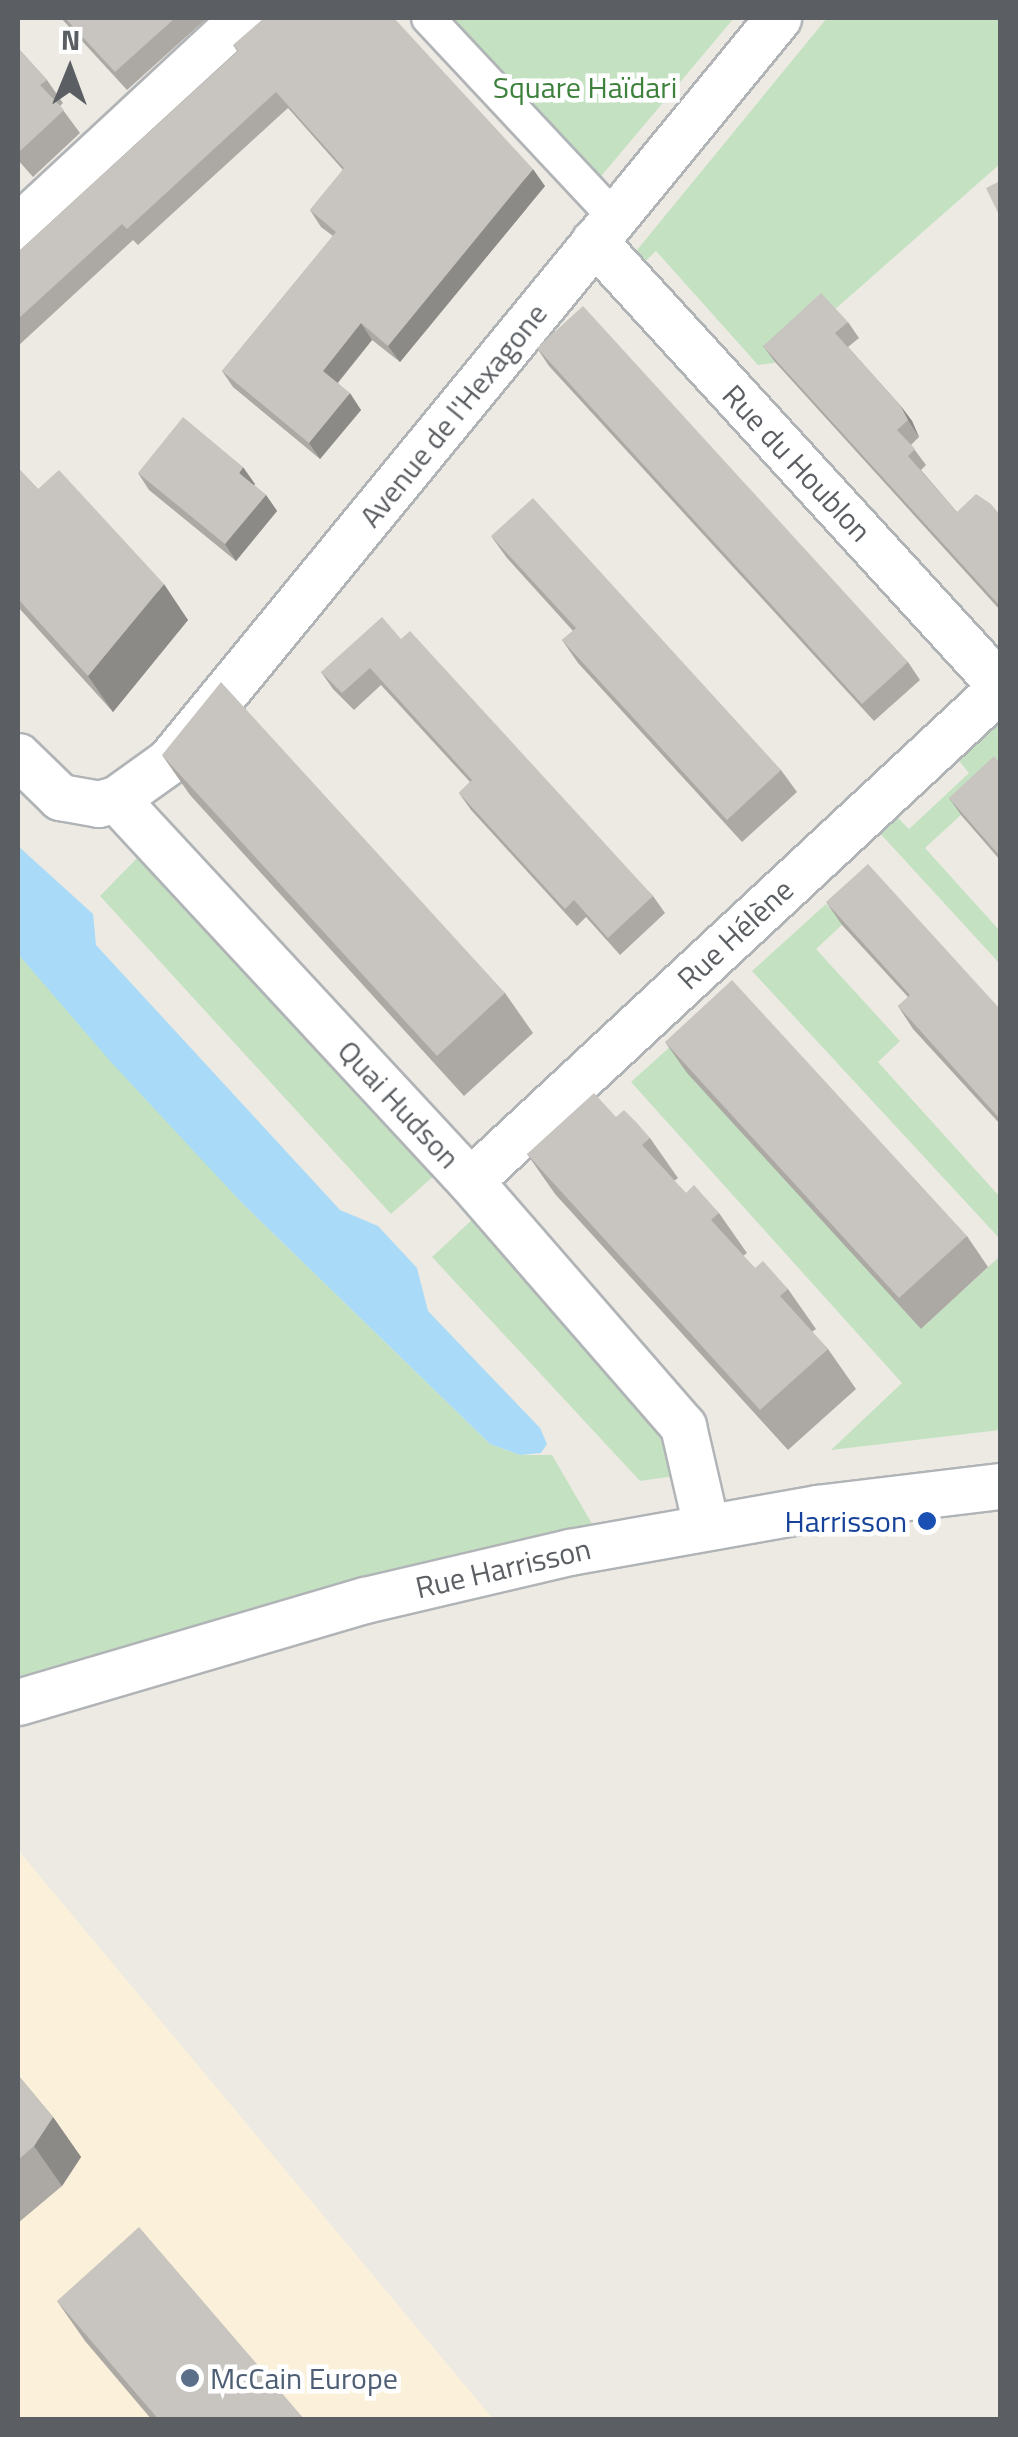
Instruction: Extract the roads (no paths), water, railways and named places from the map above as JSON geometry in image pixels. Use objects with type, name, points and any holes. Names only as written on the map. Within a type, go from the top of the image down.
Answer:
[{"type":"street","points":[[18,227],[243,18]]},
{"type":"street","points":[[428,18],[604,229]]},
{"type":"street","name":"Avenue de l'Hexagone","points":[[116,799],[169,761],[778,18]]},
{"type":"street","name":"Rue du Houblon","points":[[604,229],[1000,686]]},
{"type":"street","name":"Rue Hélène","points":[[470,1181],[1000,686]]},
{"type":"street","points":[[18,756],[60,798],[98,804],[116,799]]},
{"type":"street","name":"Quai Hudson","points":[[116,799],[470,1181],[683,1426],[706,1526]]},
{"type":"street","name":"Rue Harrisson","points":[[18,1702],[365,1600],[706,1526],[1000,1486]]},
{"type":"water","points":[[18,846],[93,914],[96,945],[340,1210],[378,1226],[417,1268],[428,1311],[540,1428],[547,1444],[541,1453],[520,1455],[490,1444],[241,1202],[110,1061],[18,954]]},
{"type":"place","name":"Harrisson","points":[[927,1521]]},
{"type":"place","name":"McCain Europe","points":[[190,2378]]},
{"type":"park label","name":"Square Haïdari","points":[[585,87]]}]
